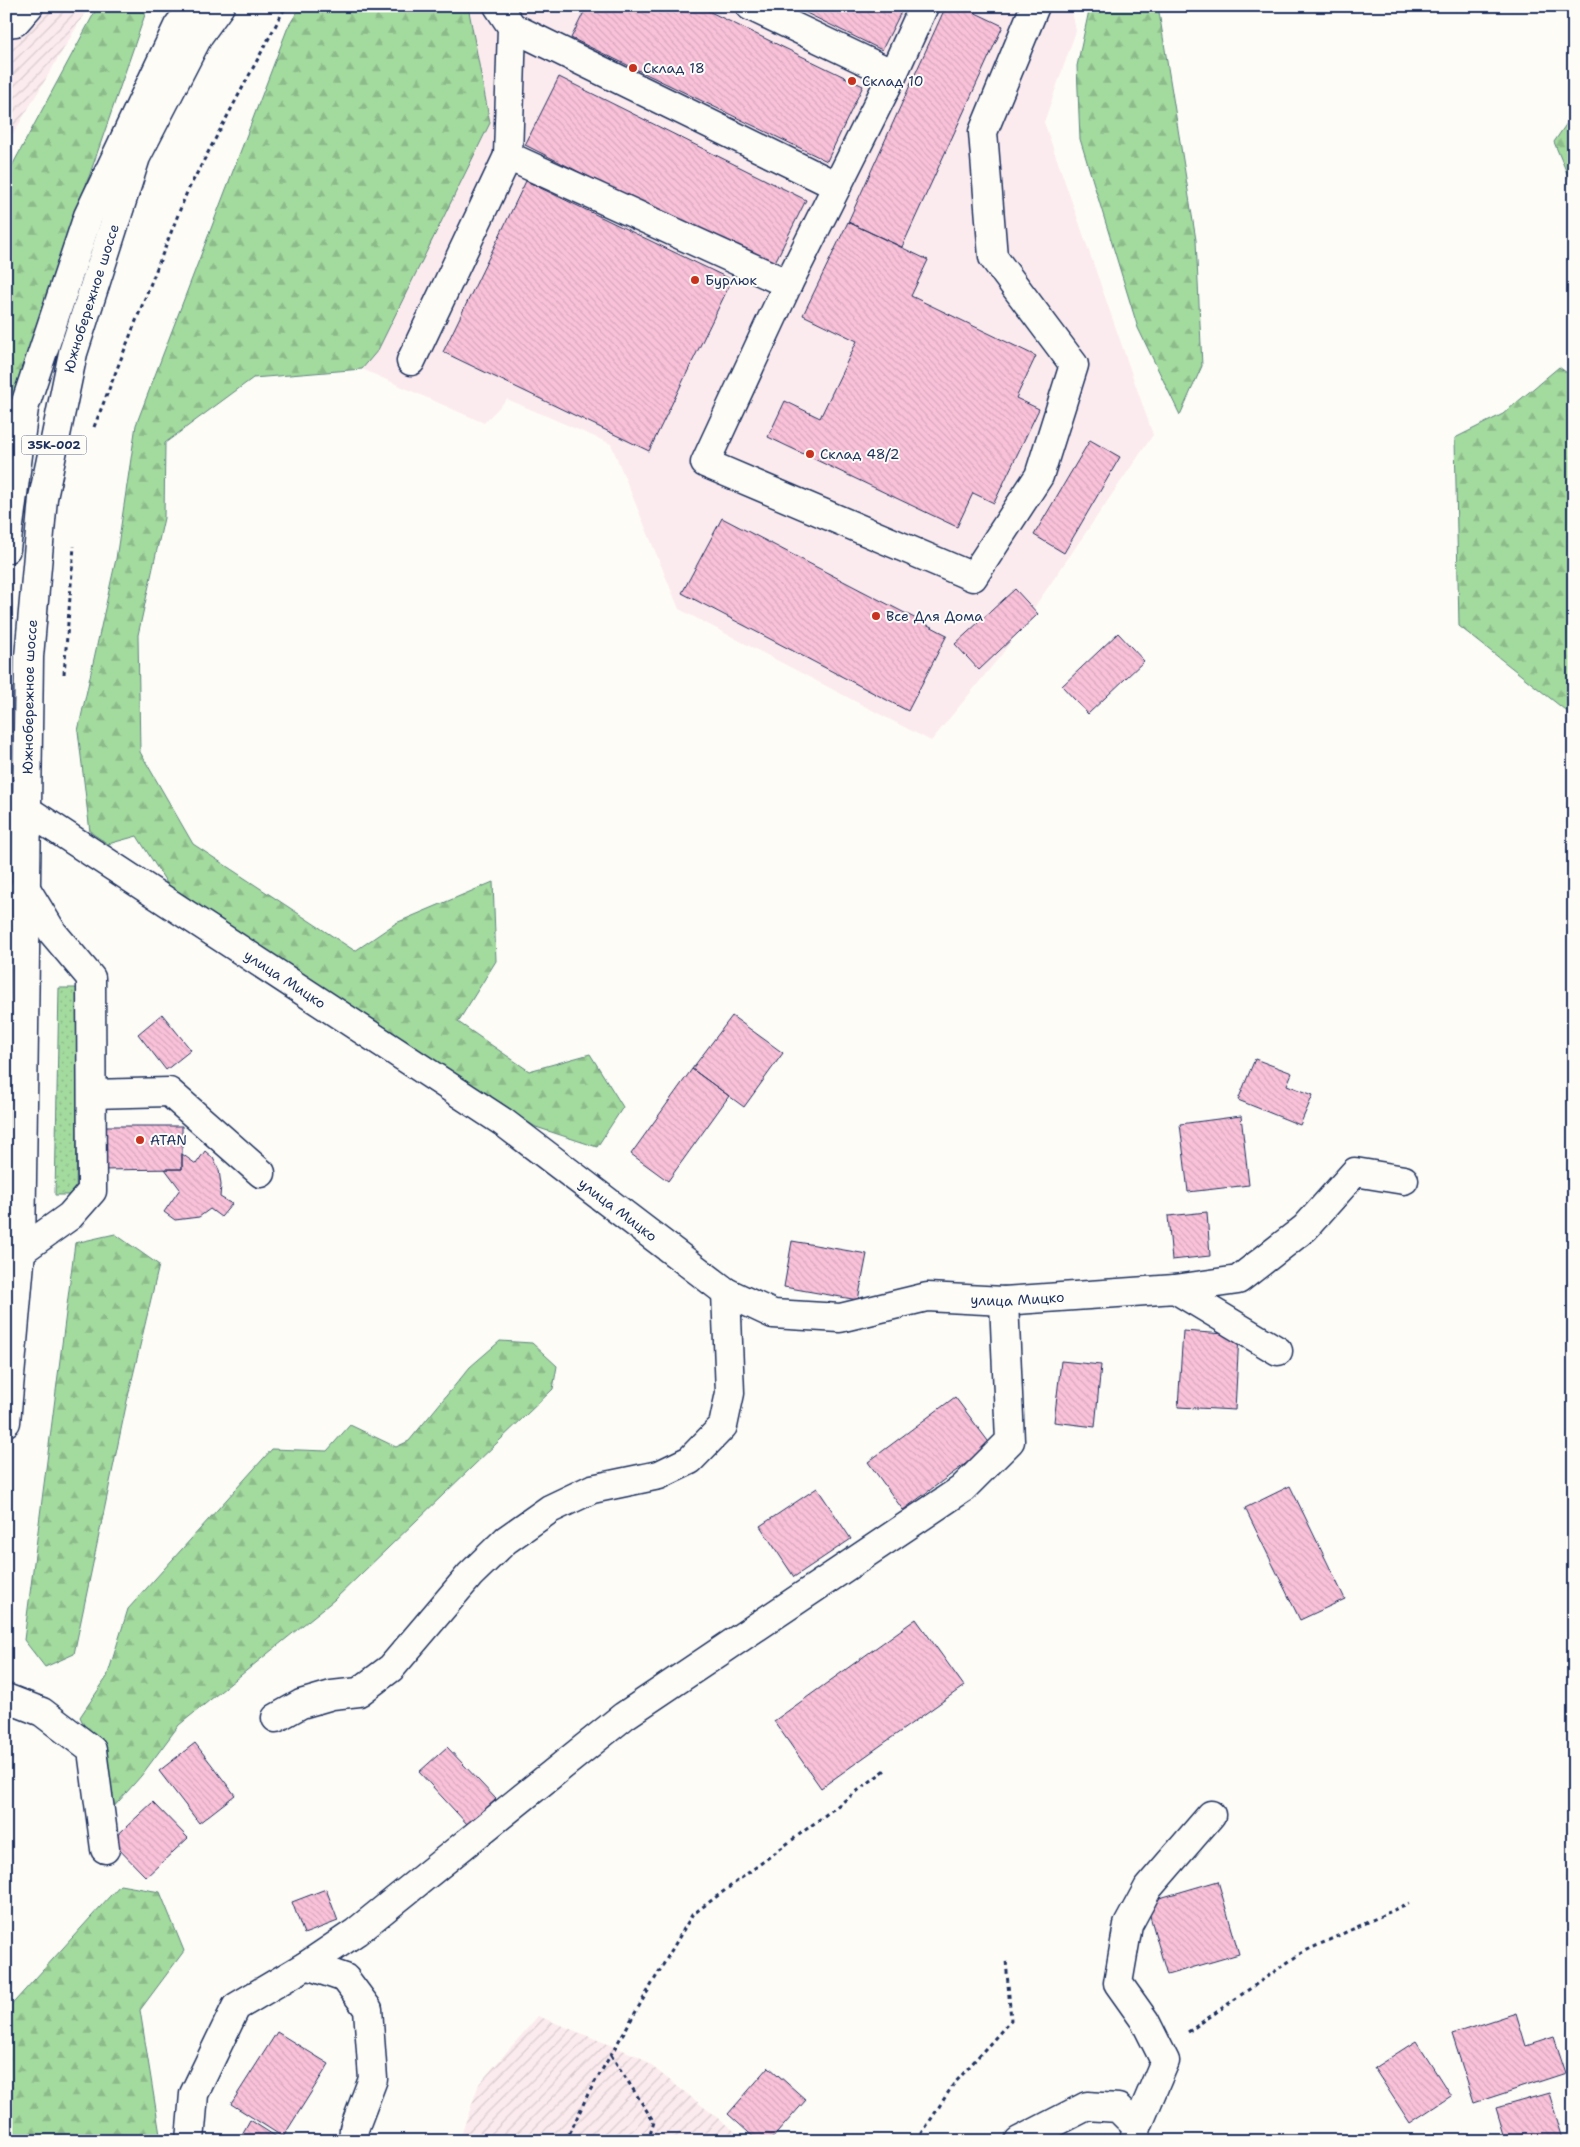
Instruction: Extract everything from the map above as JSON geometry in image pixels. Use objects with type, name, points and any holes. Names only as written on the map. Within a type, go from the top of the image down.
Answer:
[{"type":"main road","points":[[6,23],[15,22],[29,6]]},
{"type":"main road","name":"Южнобережное шоссе","points":[[6,550],[24,408],[88,216],[178,26],[194,6]]},
{"type":"main road","points":[[199,35],[211,6]]},
{"type":"main road","name":"Южнобережное шоссе","points":[[6,1422],[21,1251],[25,887],[16,808],[43,498],[73,353],[136,158],[199,35],[220,6]]},
{"type":"main road","points":[[750,6],[893,74]]},
{"type":"main road","points":[[924,6],[893,74],[788,284],[705,463],[973,577],[1039,476],[1074,365],[993,257],[983,132],[1035,6]]},
{"type":"main road","points":[[411,361],[508,156],[505,17],[837,186]]},
{"type":"main road","points":[[508,156],[788,284]]},
{"type":"main road","name":"улица Мицко","points":[[16,808],[503,1122],[726,1292],[773,1314],[840,1318],[927,1297],[1004,1301],[1175,1289],[1238,1280],[1305,1228],[1355,1172],[1404,1180]]},
{"type":"main road","points":[[21,1251],[70,1216],[92,1191],[91,978],[53,933],[25,887]]},
{"type":"main road","points":[[92,1094],[169,1092],[261,1173]]},
{"type":"main road","points":[[1175,1289],[1278,1351]]},
{"type":"main road","points":[[276,1718],[301,1704],[332,1695],[359,1692],[367,1686],[390,1668],[470,1576],[506,1540],[550,1509],[592,1489],[659,1475],[690,1460],[723,1426],[730,1393],[726,1292]]},
{"type":"main road","points":[[190,2141],[194,2094],[236,2007],[307,1965],[356,1932],[624,1716],[962,1489],[1010,1441],[1004,1301]]},
{"type":"main road","points":[[6,1698],[42,1712],[92,1750],[105,1849]]},
{"type":"main road","points":[[1136,2134],[1165,2061],[1145,2021],[1118,1983],[1128,1925],[1148,1888],[1211,1815]]},
{"type":"main road","points":[[307,1965],[345,1978],[368,2009],[373,2079],[354,2129],[353,2141]]},
{"type":"main road","points":[[1019,2141],[1087,2106],[1118,2108],[1136,2134]]},
{"type":"path","points":[[92,430],[187,192],[286,6]]},
{"type":"path","points":[[64,681],[74,545]]},
{"type":"path","points":[[566,2141],[588,2094],[692,1915],[888,1768]]},
{"type":"path","points":[[1165,2061],[1173,2042],[1300,1954],[1409,1903]]},
{"type":"path","points":[[917,2141],[953,2085],[1011,2020],[1006,1960]]},
{"type":"path","points":[[611,2054],[654,2122],[648,2141]]},
{"type":"shaded area","points":[[6,6],[89,6],[6,146]]},
{"type":"shaded area","points":[[468,6],[1071,6],[1076,31],[1044,122],[1153,435],[1002,654],[931,741],[679,609],[611,444],[507,399],[484,423],[362,369],[378,350],[490,123]]},
{"type":"shaded area","points":[[538,2016],[640,2057],[747,2141],[459,2141],[479,2084]]},
{"type":"green space","points":[[98,6],[148,6],[6,417],[6,177]]},
{"type":"green space","points":[[301,6],[468,6],[490,123],[378,350],[362,369],[253,378],[165,443],[164,518],[138,635],[140,752],[193,844],[355,951],[396,923],[493,882],[496,961],[458,1022],[529,1071],[590,1054],[623,1107],[597,1147],[536,1127],[184,910],[137,836],[108,844],[90,832],[78,731],[116,559],[136,425],[288,27]]},
{"type":"green space","points":[[1090,6],[1158,6],[1196,240],[1202,366],[1180,415],[1138,328],[1080,139],[1077,66]]},
{"type":"green space","points":[[1574,113],[1574,190],[1554,142]]},
{"type":"green space","points":[[1559,367],[1574,378],[1574,717],[1459,626],[1455,438],[1503,414]]},
{"type":"green space","points":[[59,988],[79,988],[76,1195],[55,1195]]},
{"type":"green space","points":[[115,1234],[159,1265],[127,1401],[74,1654],[45,1667],[24,1640],[75,1243]]},
{"type":"green space","points":[[500,1341],[532,1343],[557,1366],[553,1389],[334,1600],[179,1725],[141,1776],[104,1818],[104,1766],[80,1717],[107,1677],[128,1609],[272,1449],[327,1451],[350,1425],[396,1447],[409,1441],[470,1367]]},
{"type":"green space","points":[[120,1885],[160,1892],[184,1951],[140,2010],[161,2141],[6,2141],[6,2011]]},
{"type":"building","points":[[587,6],[698,6],[863,86],[827,161],[571,38]]},
{"type":"building","points":[[792,6],[904,6],[882,50]]},
{"type":"building","points":[[946,6],[961,6],[1003,26],[902,247],[848,222]]},
{"type":"building","points":[[559,77],[806,200],[772,268],[525,145]]},
{"type":"building","points":[[526,181],[732,280],[649,451],[443,352]]},
{"type":"building","points":[[848,222],[928,260],[911,296],[1036,356],[1016,398],[1039,409],[994,503],[973,493],[957,527],[768,437],[785,401],[820,418],[857,341],[803,315]]},
{"type":"building","points":[[1090,440],[1120,457],[1064,553],[1034,535]]},
{"type":"building","points":[[722,518],[947,635],[908,711],[682,593]]},
{"type":"building","points":[[1015,589],[1038,614],[979,670],[955,644]]},
{"type":"building","points":[[1118,633],[1144,661],[1088,714],[1062,686]]},
{"type":"building","points":[[162,1014],[191,1050],[166,1070],[138,1034]]},
{"type":"building","points":[[732,1016],[783,1053],[744,1107],[692,1069]]},
{"type":"building","points":[[1255,1059],[1292,1073],[1287,1085],[1313,1095],[1300,1125],[1238,1100]]},
{"type":"building","points":[[692,1069],[729,1096],[668,1181],[631,1154]]},
{"type":"building","points":[[1241,1116],[1249,1185],[1188,1192],[1180,1124]]},
{"type":"building","name":"ATAN","points":[[99,1126],[182,1126],[182,1169],[99,1170]]},
{"type":"building","points":[[205,1151],[213,1158],[219,1170],[220,1197],[232,1204],[221,1217],[210,1209],[199,1217],[175,1220],[164,1212],[180,1189],[165,1169],[182,1169],[182,1154],[196,1164]]},
{"type":"building","points":[[1207,1212],[1210,1256],[1172,1260],[1168,1216]]},
{"type":"building","points":[[792,1241],[867,1254],[858,1300],[784,1287]]},
{"type":"building","points":[[1183,1331],[1239,1335],[1235,1410],[1178,1407]]},
{"type":"building","points":[[1061,1361],[1101,1365],[1095,1427],[1054,1422]]},
{"type":"building","points":[[955,1397],[991,1445],[903,1510],[868,1462]]},
{"type":"building","points":[[1290,1486],[1345,1599],[1300,1620],[1245,1508]]},
{"type":"building","points":[[817,1488],[851,1539],[794,1577],[760,1526]]},
{"type":"building","points":[[916,1619],[964,1686],[821,1788],[774,1721]]},
{"type":"building","points":[[195,1743],[235,1795],[199,1823],[159,1771]]},
{"type":"building","points":[[447,1747],[496,1799],[468,1825],[419,1772]]},
{"type":"building","points":[[153,1802],[188,1838],[146,1877],[111,1841]]},
{"type":"building","points":[[1218,1881],[1239,1954],[1167,1975],[1146,1902]]},
{"type":"building","points":[[326,1889],[338,1921],[304,1934],[292,1902]]},
{"type":"building","points":[[1516,2013],[1526,2046],[1554,2037],[1566,2073],[1474,2103],[1452,2034]]},
{"type":"building","points":[[277,2032],[329,2064],[283,2137],[231,2104]]},
{"type":"building","points":[[1416,2041],[1451,2096],[1410,2123],[1374,2068]]},
{"type":"building","points":[[769,2067],[806,2100],[770,2141],[758,2141],[728,2114]]},
{"type":"building","points":[[1549,2093],[1563,2139],[1506,2141],[1496,2108]]},
{"type":"building","points":[[250,2120],[278,2138],[277,2141],[241,2141],[240,2138]]},
{"type":"place","name":"Склад 18","points":[[633,68]]},
{"type":"place","name":"Склад 10","points":[[852,81]]},
{"type":"place","name":"Бурлюк","points":[[695,280]]},
{"type":"place","name":"Склад 48/2","points":[[810,454]]},
{"type":"place","name":"Все Для Дома","points":[[876,616]]},
{"type":"place","name":"ATAN","points":[[140,1140]]}]
